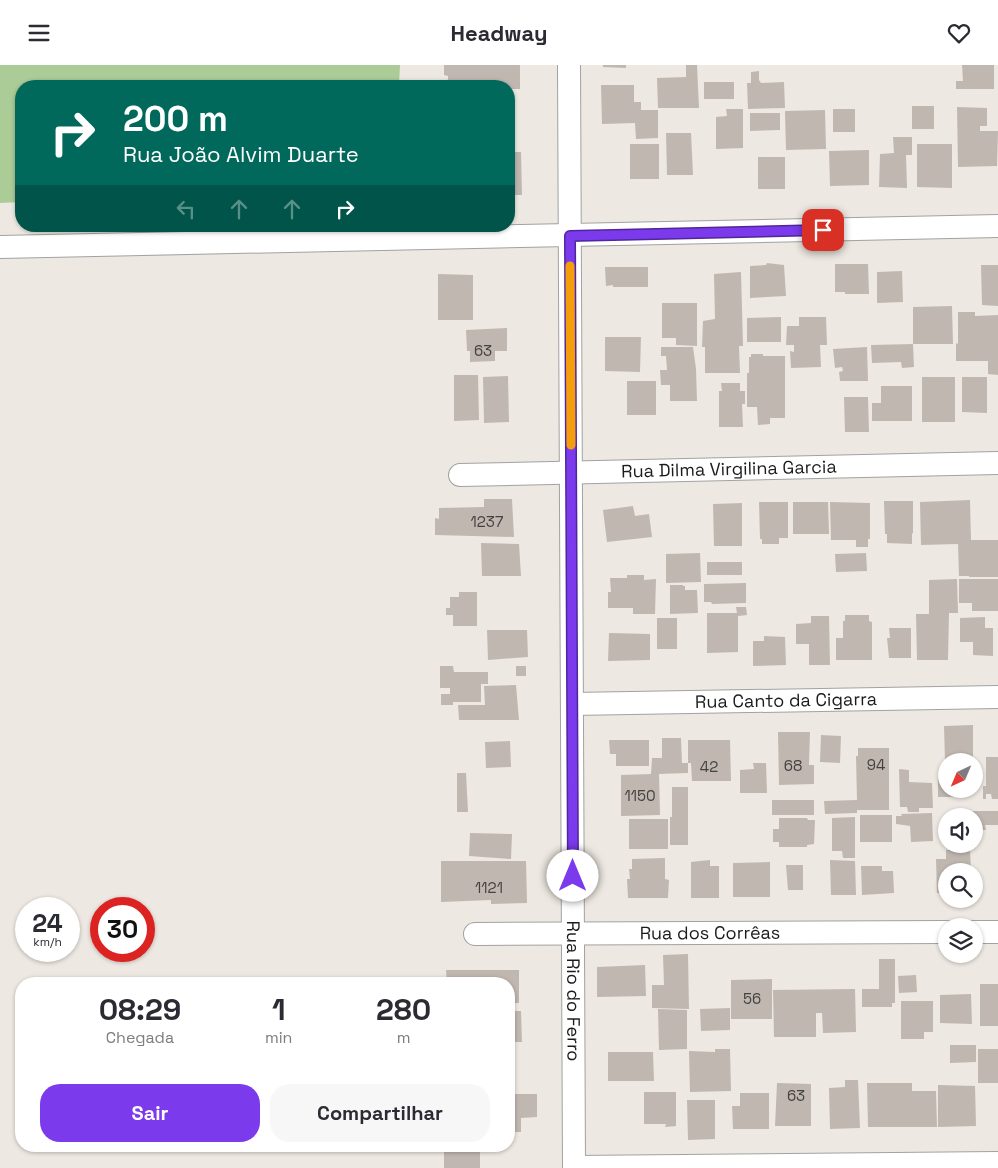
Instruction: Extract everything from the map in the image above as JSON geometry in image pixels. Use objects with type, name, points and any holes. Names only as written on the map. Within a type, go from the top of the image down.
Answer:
[{"type":"street","name":"Rua Rio do Ferro","points":[[569,65],[574,1168]]},
{"type":"street","points":[[0,247],[998,226]]},
{"type":"street","name":"Rua Dilma Virgilina Garcia","points":[[460,475],[998,463]]},
{"type":"street","name":"Rua Canto da Cigarra","points":[[572,704],[998,697]]},
{"type":"street","name":"Rua dos Corrêas","points":[[475,934],[938,932]]},
{"type":"street","points":[[983,932],[998,932]]},
{"type":"street","points":[[574,1168],[998,1163]]},
{"type":"green space","points":[[0,65],[400,65],[399,80],[15,80],[15,202],[0,203]]},
{"type":"building","points":[[444,65],[520,65],[520,89],[515,89],[515,80],[448,80],[448,76],[444,75]]},
{"type":"building","points":[[603,65],[626,65],[626,68],[603,67]]},
{"type":"building","points":[[686,65],[697,65],[699,108],[658,108],[657,78],[686,77]]},
{"type":"building","points":[[962,65],[994,65],[994,89],[956,89],[956,81],[963,81]]},
{"type":"building","points":[[759,71],[761,83],[784,82],[785,108],[748,109],[747,83],[751,83],[751,72]]},
{"type":"building","points":[[704,82],[734,82],[734,99],[704,99]]},
{"type":"building","points":[[601,85],[634,85],[634,102],[641,102],[641,110],[658,110],[658,138],[636,139],[635,123],[602,124]]},
{"type":"building","points":[[912,106],[934,106],[934,129],[912,129]]},
{"type":"building","points":[[957,107],[987,108],[987,126],[980,126],[980,131],[998,131],[997,166],[958,167]]},
{"type":"building","points":[[726,109],[743,109],[743,148],[716,149],[716,117],[727,116]]},
{"type":"building","points":[[833,109],[855,109],[855,132],[833,132]]},
{"type":"building","points":[[825,110],[826,149],[786,150],[785,111]]},
{"type":"building","points":[[750,113],[780,113],[780,130],[750,131]]},
{"type":"building","points":[[666,133],[691,133],[693,175],[667,175]]},
{"type":"building","points":[[893,137],[912,137],[912,155],[906,155],[907,188],[879,187],[880,154],[894,153]]},
{"type":"building","points":[[630,144],[659,144],[659,179],[630,179]]},
{"type":"building","points":[[917,144],[952,144],[952,188],[917,187]]},
{"type":"building","points":[[869,150],[869,185],[830,186],[829,151]]},
{"type":"building","points":[[515,152],[521,152],[522,195],[515,195]]},
{"type":"building","points":[[758,157],[785,157],[785,189],[758,189]]},
{"type":"building","points":[[767,263],[784,265],[786,296],[750,298],[750,266],[766,265]]},
{"type":"building","points":[[835,264],[868,264],[869,294],[835,292]]},
{"type":"building","points":[[981,265],[998,265],[998,306],[982,305]]},
{"type":"building","points":[[605,267],[648,267],[648,287],[606,286]]},
{"type":"building","points":[[902,271],[903,302],[877,303],[877,272]]},
{"type":"building","points":[[741,272],[743,346],[739,346],[740,373],[705,373],[705,347],[702,347],[703,321],[715,319],[714,274]]},
{"type":"building","points":[[438,274],[473,275],[473,320],[438,320]]},
{"type":"building","points":[[662,303],[697,303],[697,346],[676,345],[676,338],[662,338]]},
{"type":"building","points":[[952,306],[953,344],[913,344],[913,307]]},
{"type":"building","points":[[958,312],[975,312],[975,316],[998,315],[998,375],[988,374],[988,361],[956,361]]},
{"type":"building","points":[[781,317],[781,342],[747,342],[747,318]]},
{"type":"building","points":[[799,317],[826,317],[827,345],[820,345],[821,367],[791,368],[790,351],[794,352],[794,345],[786,345],[787,326],[799,326]]},
{"type":"building","points":[[507,328],[507,351],[495,351],[495,361],[470,362],[470,351],[467,351],[466,330]]},
{"type":"building","points":[[605,337],[641,337],[640,372],[605,371]]},
{"type":"building","points":[[913,344],[914,367],[902,368],[901,362],[872,363],[871,345]]},
{"type":"building","points":[[661,347],[693,347],[697,401],[670,401],[670,385],[661,385],[660,370],[667,370],[666,356],[661,356]]},
{"type":"building","points":[[867,347],[868,381],[840,381],[839,372],[843,371],[842,367],[835,368],[833,349]]},
{"type":"building","points":[[751,354],[785,356],[785,418],[770,418],[770,424],[758,425],[757,407],[747,407],[747,373],[749,373],[749,357],[751,357]]},
{"type":"building","points":[[454,375],[478,375],[479,420],[454,421]]},
{"type":"building","points":[[508,376],[509,422],[484,423],[483,377]]},
{"type":"building","points":[[922,377],[955,377],[955,422],[922,422]]},
{"type":"building","points":[[962,377],[987,377],[987,413],[962,412]]},
{"type":"building","points":[[627,381],[656,381],[656,415],[627,415]]},
{"type":"building","points":[[721,383],[740,383],[740,391],[745,391],[745,404],[742,404],[743,427],[719,427],[719,391],[722,391]]},
{"type":"building","points":[[881,386],[912,386],[912,421],[872,421],[872,403],[881,403]]},
{"type":"building","points":[[844,397],[868,397],[869,432],[845,432]]},
{"type":"building","points":[[484,499],[512,499],[514,537],[435,535],[435,518],[439,519],[439,508],[484,507]]},
{"type":"building","points":[[970,500],[971,540],[998,540],[998,577],[959,576],[958,544],[921,545],[920,502]]},
{"type":"building","points":[[884,501],[913,501],[912,544],[887,543]]},
{"type":"building","points":[[759,502],[788,502],[788,538],[779,538],[779,544],[762,544],[762,539],[760,539]]},
{"type":"building","points":[[793,502],[828,502],[829,534],[793,534]]},
{"type":"building","points":[[830,502],[870,503],[870,539],[868,539],[868,547],[856,547],[856,540],[831,540]]},
{"type":"building","points":[[742,503],[742,546],[714,546],[713,504]]},
{"type":"building","points":[[633,506],[635,516],[649,514],[652,537],[607,542],[603,510]]},
{"type":"building","points":[[481,543],[519,544],[521,576],[482,576]]},
{"type":"building","points":[[700,553],[701,582],[666,583],[666,554]]},
{"type":"building","points":[[866,553],[867,571],[836,572],[835,554]]},
{"type":"building","points":[[707,562],[742,562],[742,575],[707,575]]},
{"type":"building","points":[[627,575],[644,575],[644,580],[656,579],[655,614],[633,614],[633,608],[608,608],[608,592],[611,592],[610,578],[627,578]]},
{"type":"building","points":[[957,579],[958,613],[949,613],[948,660],[917,660],[916,614],[929,614],[929,580]]},
{"type":"building","points":[[959,579],[998,579],[998,611],[972,611],[972,603],[959,603]]},
{"type":"building","points":[[746,583],[746,603],[712,604],[711,602],[704,602],[704,584]]},
{"type":"building","points":[[670,585],[683,585],[685,590],[697,590],[698,613],[670,614]]},
{"type":"building","points":[[459,592],[477,592],[477,626],[453,626],[453,615],[446,615],[446,608],[450,608],[450,597],[459,597]]},
{"type":"building","points":[[736,607],[746,607],[747,615],[738,616],[738,652],[707,653],[707,613],[737,613]]},
{"type":"building","points":[[845,615],[869,615],[869,621],[872,622],[872,660],[836,660],[836,638],[843,638]]},
{"type":"building","points":[[811,616],[829,616],[830,665],[809,665],[809,644],[796,644],[796,624],[811,623]]},
{"type":"building","points":[[985,617],[985,628],[993,628],[993,656],[973,655],[973,642],[960,642],[960,618]]},
{"type":"building","points":[[657,618],[677,618],[677,649],[657,649]]},
{"type":"building","points":[[889,628],[911,628],[911,658],[889,658],[887,638],[890,638]]},
{"type":"building","points":[[487,630],[527,630],[528,657],[488,660]]},
{"type":"building","points":[[609,633],[650,634],[650,660],[608,661]]},
{"type":"building","points":[[764,636],[785,637],[786,665],[753,666],[753,641],[764,641]]},
{"type":"building","points":[[440,666],[453,666],[454,672],[488,672],[488,684],[481,684],[481,702],[453,702],[453,705],[441,705],[441,694],[450,694],[450,688],[440,688]]},
{"type":"building","points":[[516,666],[526,666],[526,676],[516,676]]},
{"type":"building","points":[[516,685],[519,720],[459,720],[458,705],[485,705],[484,686]]},
{"type":"building","points":[[973,725],[973,753],[945,753],[944,726]]},
{"type":"building","points":[[778,732],[810,732],[809,765],[814,765],[814,784],[779,785]]},
{"type":"building","points":[[821,735],[841,736],[840,763],[820,762]]},
{"type":"building","points":[[662,738],[681,738],[682,763],[688,763],[688,773],[659,774],[660,815],[621,816],[621,775],[651,774],[652,758],[662,758]]},
{"type":"building","points":[[609,740],[649,740],[649,766],[616,766],[616,754],[610,754]]},
{"type":"building","points":[[688,740],[730,740],[731,781],[692,781],[691,763],[688,763]]},
{"type":"building","points":[[510,741],[511,767],[486,768],[485,742]]},
{"type":"building","points":[[858,748],[889,748],[889,810],[857,810],[857,813],[825,814],[824,801],[857,800],[856,756],[858,756]]},
{"type":"building","points":[[986,757],[998,757],[998,799],[992,799],[991,794],[986,794],[986,799],[983,799],[983,786],[986,786]]},
{"type":"building","points":[[753,763],[766,763],[767,793],[740,793],[740,770],[754,769]]},
{"type":"building","points":[[899,769],[909,770],[909,782],[932,783],[933,808],[919,808],[919,812],[908,812],[907,807],[900,807]]},
{"type":"building","points":[[457,773],[466,773],[468,812],[457,812]]},
{"type":"building","points":[[672,787],[688,787],[688,845],[670,845]]},
{"type":"building","points":[[772,800],[814,800],[814,815],[772,815]]},
{"type":"building","points":[[983,811],[998,811],[998,825],[985,825],[986,830],[983,830]]},
{"type":"building","points":[[932,813],[933,841],[911,842],[910,826],[896,824],[896,816],[902,816],[901,814]]},
{"type":"building","points":[[860,815],[892,815],[892,842],[860,842]]},
{"type":"building","points":[[855,817],[855,858],[843,858],[842,851],[832,851],[832,818]]},
{"type":"building","points":[[779,818],[807,818],[808,820],[815,820],[814,844],[807,845],[807,847],[779,847],[779,842],[773,842],[773,829],[779,829]]},
{"type":"building","points":[[629,819],[668,819],[668,849],[629,849]]},
{"type":"building","points":[[470,833],[512,834],[511,859],[469,856]]},
{"type":"building","points":[[946,853],[970,853],[971,863],[938,863],[937,893],[936,859],[946,859]]},
{"type":"building","points":[[665,858],[665,879],[669,880],[668,898],[628,898],[627,879],[630,879],[629,869],[632,869],[632,859]]},
{"type":"building","points":[[710,860],[710,866],[719,866],[719,898],[691,898],[691,862]]},
{"type":"building","points":[[830,860],[855,861],[856,895],[831,895]]},
{"type":"building","points":[[441,861],[526,861],[527,903],[491,904],[491,900],[441,902]]},
{"type":"building","points":[[770,862],[770,897],[733,897],[733,863]]},
{"type":"building","points":[[786,865],[803,865],[803,890],[788,890]]},
{"type":"building","points":[[861,866],[882,866],[882,871],[893,871],[894,893],[862,895]]},
{"type":"building","points":[[688,954],[689,1009],[652,1008],[652,985],[664,985],[663,955]]},
{"type":"building","points":[[879,959],[895,959],[895,1003],[892,1003],[892,1007],[862,1007],[862,989],[879,989]]},
{"type":"building","points":[[645,965],[646,996],[597,997],[597,967]]},
{"type":"building","points":[[446,970],[519,970],[519,1003],[515,1003],[515,977],[446,977]]},
{"type":"building","points":[[916,975],[917,992],[899,993],[898,976]]},
{"type":"building","points":[[772,979],[772,1019],[731,1019],[731,980]]},
{"type":"building","points":[[980,984],[998,984],[998,1026],[980,1026]]},
{"type":"building","points":[[855,989],[856,1032],[823,1033],[822,1013],[816,1013],[816,1037],[774,1037],[773,990]]},
{"type":"building","points":[[971,994],[972,1024],[940,1023],[940,995]]},
{"type":"building","points":[[901,1001],[933,1001],[933,1032],[924,1032],[924,1039],[901,1039]]},
{"type":"building","points":[[730,1008],[730,1030],[701,1031],[700,1009]]},
{"type":"building","points":[[658,1009],[687,1010],[687,1049],[659,1050]]},
{"type":"building","points":[[515,1011],[521,1011],[522,1042],[515,1042]]},
{"type":"building","points":[[950,1045],[976,1045],[976,1062],[950,1063]]},
{"type":"building","points":[[715,1049],[730,1049],[731,1091],[690,1092],[689,1051],[715,1052]]},
{"type":"building","points":[[978,1049],[998,1049],[998,1083],[978,1083]]},
{"type":"building","points":[[608,1052],[653,1052],[654,1081],[608,1081]]},
{"type":"building","points":[[845,1080],[858,1080],[860,1128],[830,1129],[829,1088],[845,1087]]},
{"type":"building","points":[[777,1083],[811,1084],[811,1126],[775,1126]]},
{"type":"building","points":[[867,1083],[912,1083],[912,1091],[936,1091],[937,1127],[868,1127]]},
{"type":"building","points":[[938,1085],[975,1086],[976,1126],[938,1127]]},
{"type":"building","points":[[644,1092],[676,1092],[676,1126],[665,1127],[666,1124],[644,1124]]},
{"type":"building","points":[[740,1093],[769,1093],[769,1129],[733,1129],[732,1106],[740,1106]]},
{"type":"building","points":[[515,1094],[537,1094],[537,1117],[521,1118],[521,1132],[515,1132]]},
{"type":"building","points":[[687,1100],[715,1100],[715,1139],[688,1140]]},
{"type":"building","points":[[444,1152],[480,1152],[480,1168],[444,1168]]},
{"type":"slow traffic","points":[[570,266],[571,445]]},
{"type":"route","points":[[573,876],[570,236],[823,230]]}]
